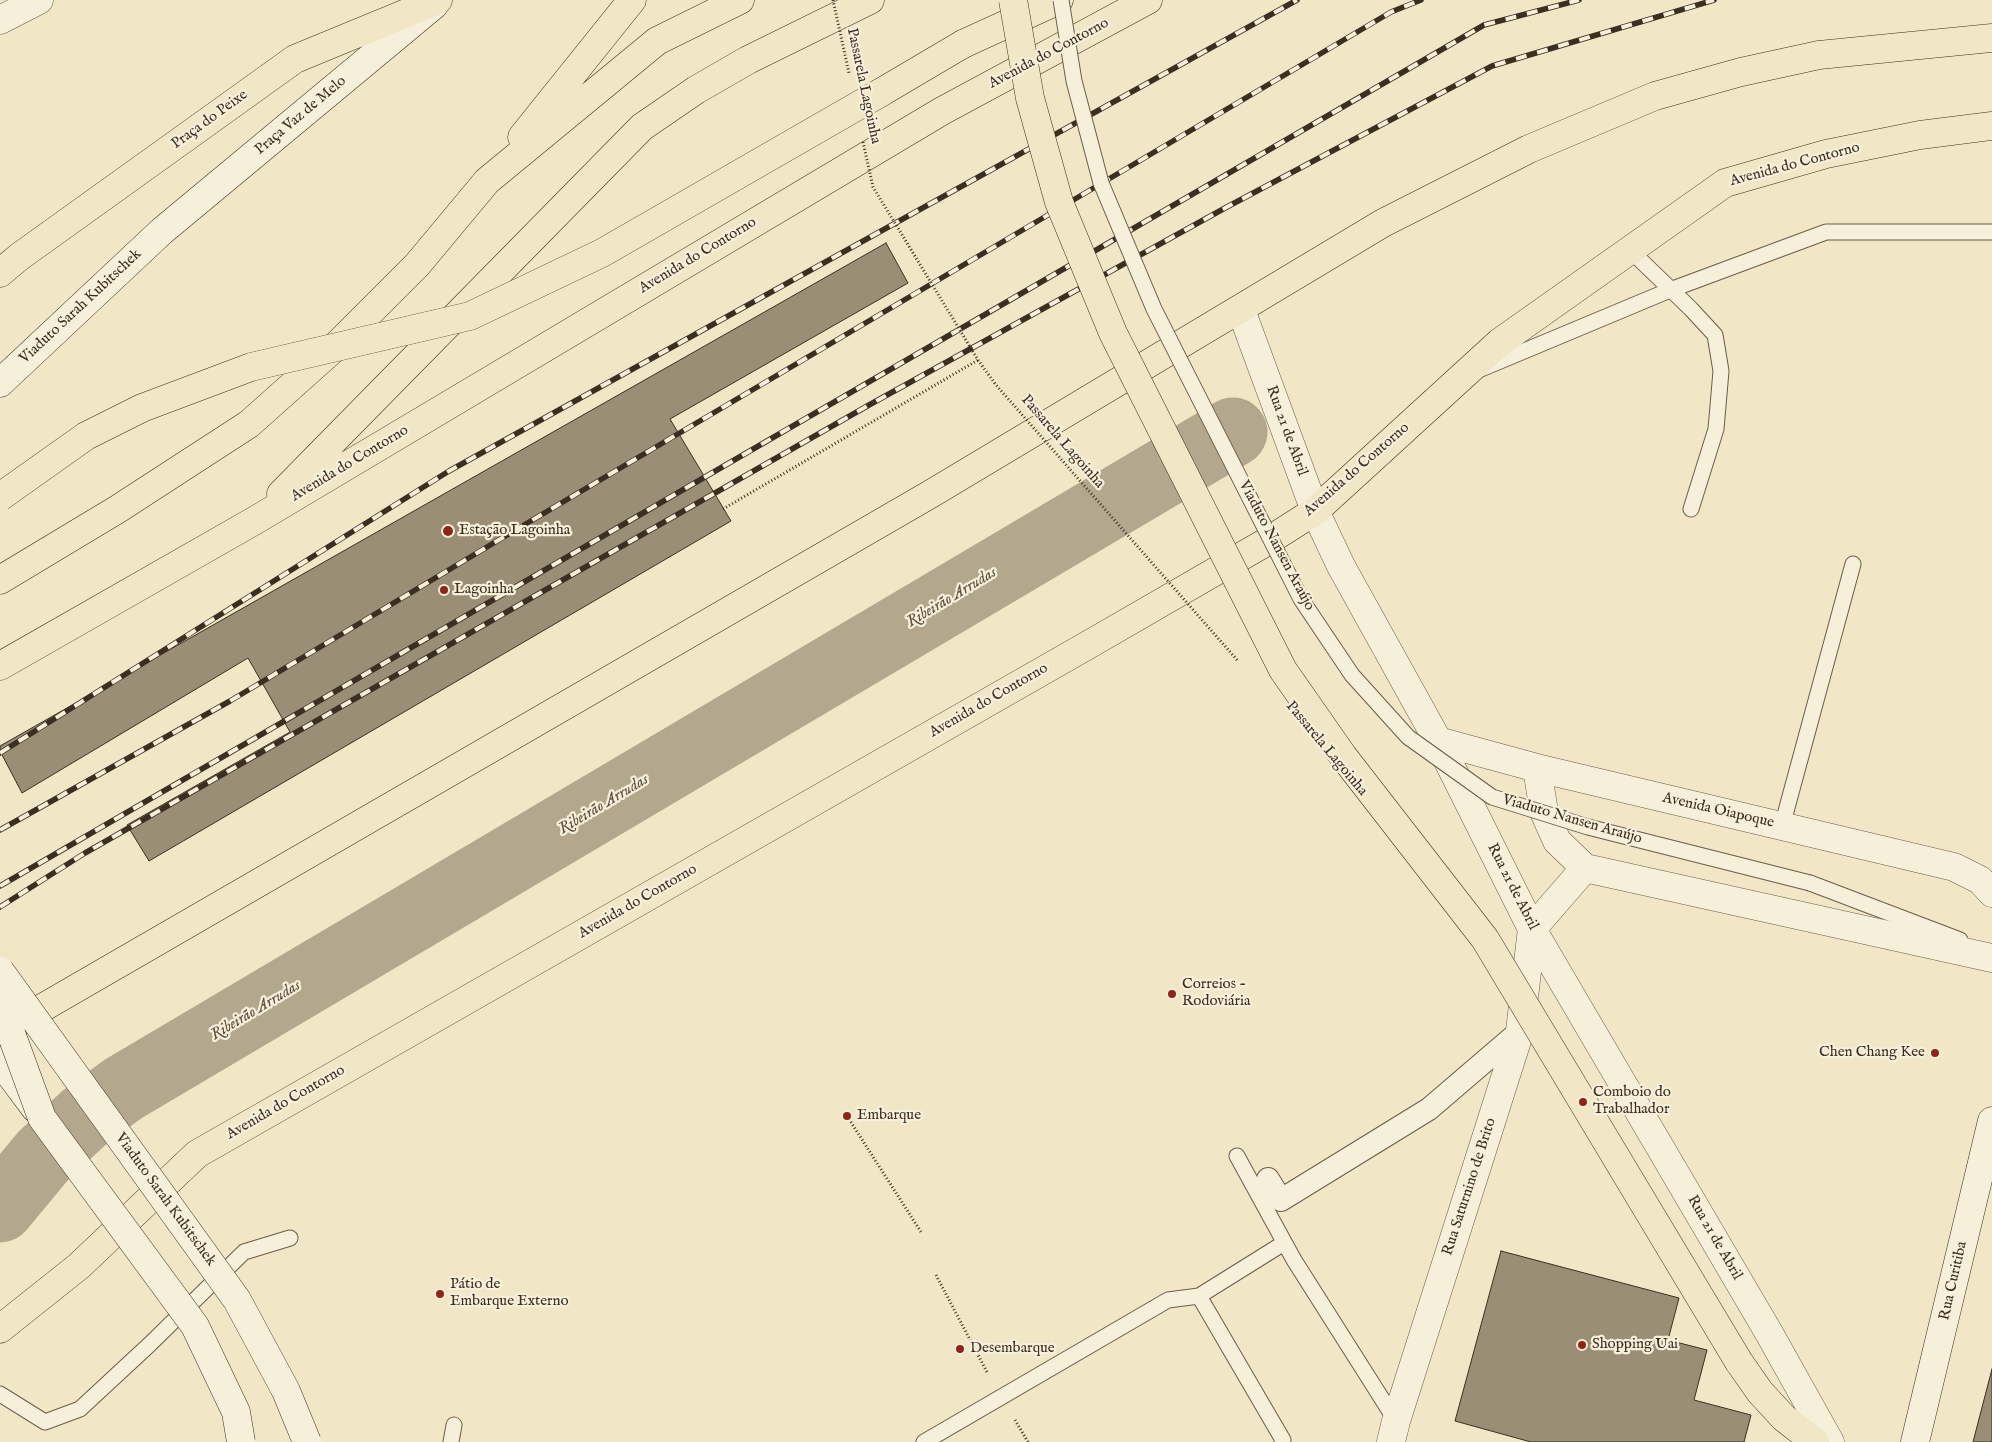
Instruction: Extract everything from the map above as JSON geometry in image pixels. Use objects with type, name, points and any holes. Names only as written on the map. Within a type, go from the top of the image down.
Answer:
[{"type":"main road","name":"Praça do Peixe","points":[[0,272],[296,59],[439,0]]},
{"type":"main road","points":[[0,580],[118,509],[249,424],[333,349],[417,265],[632,0]]},
{"type":"main road","points":[[486,181],[657,41],[740,0]]},
{"type":"main road","name":"Avenida do Contorno","points":[[254,521],[642,127],[696,90],[748,60],[870,0]]},
{"type":"main road","points":[[1013,0],[1030,98],[1059,202],[1113,333],[1283,670],[1343,756],[1485,939],[1738,1362],[1760,1392],[1778,1411],[1815,1442]]},
{"type":"main road","points":[[0,498],[86,436],[151,404],[251,367],[470,316],[602,254],[963,44],[1028,0]]},
{"type":"main road","points":[[963,44],[1060,0]]},
{"type":"main road","name":"Avenida do Contorno","points":[[0,666],[254,521],[942,111],[1148,0]]},
{"type":"main road","points":[[0,1033],[921,500],[1241,310],[1383,223],[1529,149],[1655,96],[1741,72],[1819,55],[1992,38]]},
{"type":"main road","name":"Avenida do Contorno","points":[[0,1329],[79,1266],[197,1154],[1122,625],[1268,541],[1315,511],[1500,342],[1725,183],[1826,154],[1920,135],[1992,126]]},
{"type":"street","points":[[0,20],[39,0]]},
{"type":"street","name":"Praça Vaz de Melo","points":[[162,231],[439,0]]},
{"type":"street","name":"Viaduto Sarah Kubitschek","points":[[0,383],[162,231]]},
{"type":"street","name":"Rua 21 de Abril","points":[[1241,310],[1315,511],[1341,566],[1438,741],[1532,929],[1769,1333],[1830,1442]]},
{"type":"street","name":"Avenida Oiapoque","points":[[1438,741],[1537,768],[1954,866],[1980,880],[1992,893]]},
{"type":"street","points":[[1537,768],[1544,812],[1557,841],[1585,868],[1992,958]]},
{"type":"street","points":[[1532,929],[1585,868]]},
{"type":"street","name":"Rua Saturnino de Brito","points":[[1394,1432],[1520,1031],[1532,929]]},
{"type":"street","name":"Viaduto Sarah Kubitschek","points":[[0,971],[237,1300],[286,1391],[307,1442]]},
{"type":"street","points":[[0,1002],[42,1118]]},
{"type":"street","points":[[1268,1179],[1282,1200],[1429,1109],[1520,1031]]},
{"type":"street","points":[[0,1061],[195,1326],[236,1412],[241,1442]]},
{"type":"street","name":"Rua Curitiba","points":[[1915,1442],[1992,1121]]},
{"type":"lane","name":"Viaduto Nansen Araújo","points":[[1060,0],[1074,81],[1101,182],[1154,308],[1301,599],[1352,675],[1408,737],[1492,797],[1588,827],[1810,883],[1992,952]]},
{"type":"lane","points":[[1461,377],[1670,290],[1826,232],[1992,232]]},
{"type":"lane","points":[[1630,250],[1715,335],[1721,371],[1716,429],[1691,509]]},
{"type":"lane","points":[[1782,826],[1853,564]]},
{"type":"lane","points":[[1237,1156],[1284,1243],[1356,1360],[1394,1432]]},
{"type":"lane","points":[[0,1394],[45,1422],[80,1409],[244,1252],[290,1238]]},
{"type":"lane","points":[[924,1442],[1168,1300],[1199,1296],[1284,1243]]},
{"type":"lane","points":[[1199,1296],[1283,1440],[1282,1442]]},
{"type":"lane","points":[[451,1442],[454,1425]]},
{"type":"path","name":"Passarela Lagoinha","points":[[833,0],[849,75]]},
{"type":"path","name":"Passarela Lagoinha","points":[[863,140],[873,187],[978,360],[996,384],[1244,668]]},
{"type":"path","points":[[723,509],[978,360]]},
{"type":"path","points":[[847,1116],[921,1232]]},
{"type":"path","points":[[936,1275],[984,1368]]},
{"type":"building","name":"Lagoinha","points":[[886,243],[908,283],[670,419],[731,521],[149,861],[127,825],[290,732],[248,658],[22,793],[0,751],[0,746]]},
{"type":"building","name":"Shopping Uai","points":[[1501,1251],[1679,1298],[1668,1340],[1707,1350],[1694,1400],[1751,1415],[1744,1442],[1531,1442],[1455,1421]]},
{"type":"building","points":[[1992,1369],[1992,1442],[1973,1442]]},
{"type":"waterway","name":"Ribeirão Arrudas","points":[[0,1208],[44,1155],[85,1117],[123,1089],[1233,432]]},
{"type":"railway","points":[[0,753],[449,471],[1297,0]]},
{"type":"railway","points":[[0,830],[230,701],[1391,12],[1421,0]]},
{"type":"railway","points":[[0,886],[1484,25],[1579,0]]},
{"type":"railway","points":[[0,907],[85,853],[869,405],[1225,208],[1492,66],[1714,0]]},
{"type":"place","name":"Estação Lagoinha","points":[[448,531]]},
{"type":"place","name":"Lagoinha","points":[[444,590]]},
{"type":"place","name":"Correios - Rodoviária","points":[[1172,994]]},
{"type":"place","name":"Chen Chang Kee","points":[[1935,1053]]},
{"type":"place","name":"Comboio do Trabalhador","points":[[1583,1102]]},
{"type":"place","name":"Embarque","points":[[847,1116]]},
{"type":"place","name":"Pátio de Embarque Externo","points":[[440,1294]]},
{"type":"place","name":"Shopping Uai","points":[[1582,1345]]},
{"type":"place","name":"Desembarque","points":[[960,1349]]}]
